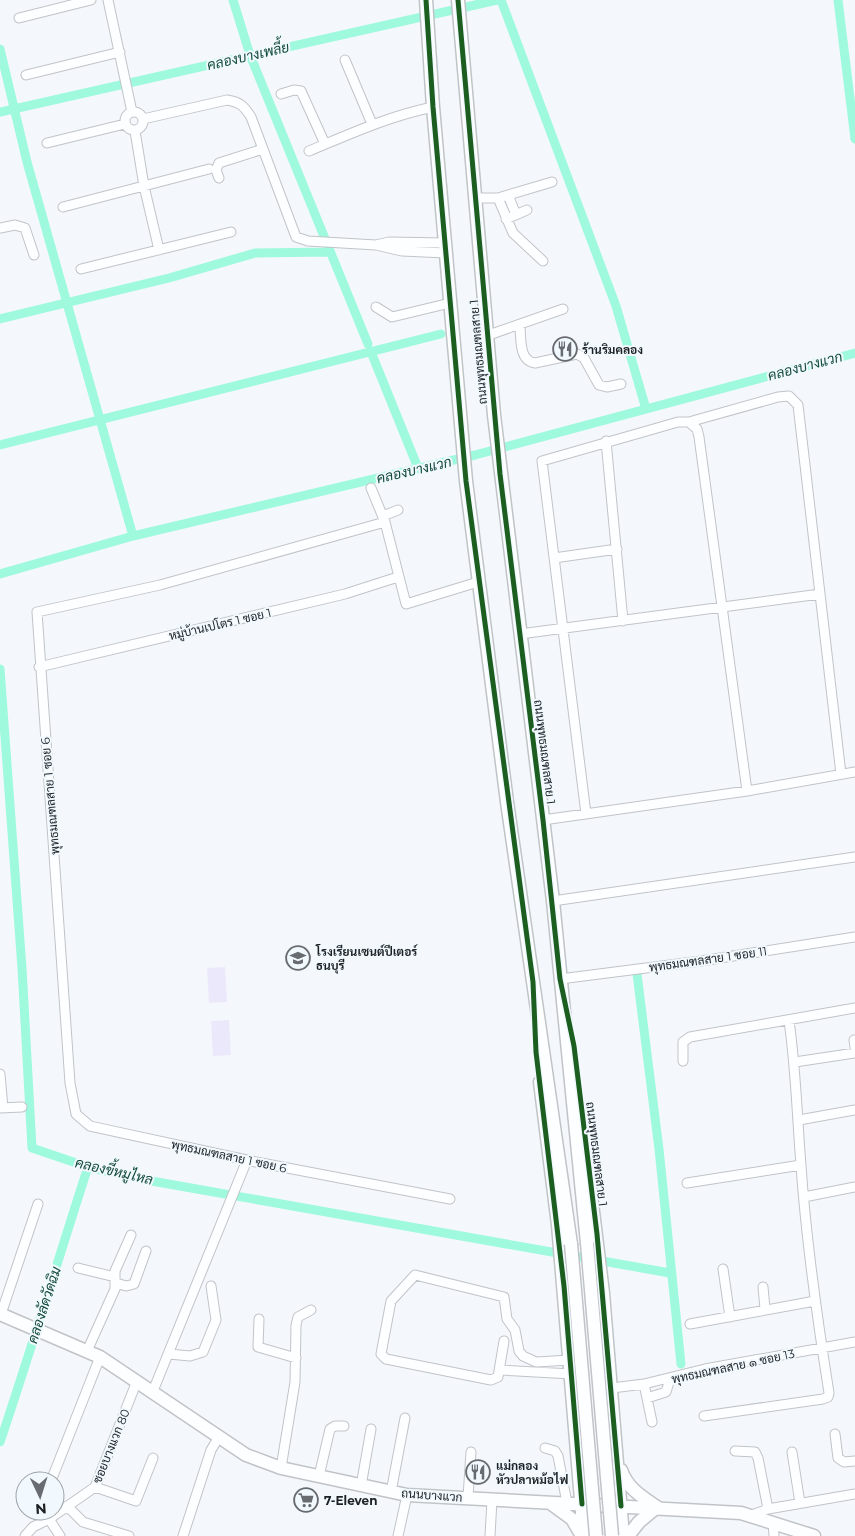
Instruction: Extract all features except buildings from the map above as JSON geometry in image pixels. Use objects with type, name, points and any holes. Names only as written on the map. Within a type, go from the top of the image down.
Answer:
[{"type":"main road","name":"ถนนพุทธมณฑลสาย 1","points":[[426,4],[433,107],[466,481],[533,982],[571,1244],[596,1536]]},
{"type":"main road","name":"ถนนพุทธมณฑลสาย 1","points":[[458,6],[486,336],[500,474],[553,901],[587,1243],[612,1536]]},
{"type":"main road","name":"ถนนพุทธมณฑลสาย 1","points":[[560,979],[574,1046],[597,1234],[612,1388],[623,1536]]},
{"type":"main road","name":"ถนนพุทธมณฑลสาย 1","points":[[533,982],[536,1052],[558,1225],[572,1374],[583,1536]]},
{"type":"main road","name":"ถนนบางแวก","points":[[0,1314],[100,1357],[246,1454],[282,1468],[407,1495],[657,1507],[752,1515],[814,1536]]},
{"type":"main road","points":[[576,1430],[586,1466],[600,1474],[609,1472],[612,1465],[615,1431]]},
{"type":"main road","points":[[618,1460],[624,1478],[630,1487],[657,1507],[639,1522],[628,1536]]},
{"type":"main road","points":[[545,1501],[572,1519],[583,1536]]},
{"type":"street","points":[[19,18],[91,0]]},
{"type":"street","points":[[108,0],[132,112]]},
{"type":"street","points":[[26,75],[120,52]]},
{"type":"street","points":[[345,60],[372,124]]},
{"type":"street","points":[[281,94],[294,90],[301,91],[325,144]]},
{"type":"street","points":[[143,120],[227,100],[238,102],[245,107],[251,117],[296,237],[301,240],[319,242],[376,245],[402,251],[445,248]]},
{"type":"street","points":[[309,151],[372,124],[406,112],[433,107]]},
{"type":"street","points":[[132,112],[139,114],[143,120],[142,126],[135,131],[128,129],[125,124],[126,116],[132,112]]},
{"type":"street","points":[[47,144],[125,124]]},
{"type":"street","points":[[135,131],[144,186],[159,250]]},
{"type":"street","points":[[219,178],[216,170],[219,163],[263,149]]},
{"type":"street","points":[[63,207],[209,169]]},
{"type":"street","points":[[475,198],[498,198],[552,182]]},
{"type":"street","points":[[508,195],[516,214]]},
{"type":"street","points":[[498,198],[506,219],[519,240],[543,260]]},
{"type":"street","points":[[506,219],[528,210]]},
{"type":"street","points":[[0,228],[15,225],[25,228],[34,255]]},
{"type":"street","points":[[81,268],[231,232]]},
{"type":"street","points":[[376,306],[392,317],[450,303]]},
{"type":"street","points":[[486,336],[520,326],[562,309]]},
{"type":"street","points":[[520,326],[524,358],[528,362],[535,363],[577,354],[584,358],[599,385],[607,387],[620,384]]},
{"type":"street","points":[[586,814],[542,461],[606,441],[678,422],[689,422],[778,397],[789,396],[796,401],[841,774]]},
{"type":"street","points":[[689,422],[697,429],[699,437],[747,791]]},
{"type":"street","points":[[606,441],[624,621]]},
{"type":"street","points":[[371,488],[384,519],[406,604],[478,582]]},
{"type":"street","points":[[384,519],[398,510]]},
{"type":"street","name":"พุทธมณฑลสาย 1 ซอย 6","points":[[384,519],[160,585],[37,612],[60,916],[70,1083],[76,1114],[90,1126],[247,1160],[450,1199]]},
{"type":"street","points":[[554,558],[617,549]]},
{"type":"street","name":"หมู่บ้านเปโตร 1 ซอย 1","points":[[40,667],[345,594],[398,577]]},
{"type":"street","points":[[520,634],[820,594]]},
{"type":"street","points":[[543,820],[747,791],[855,772]]},
{"type":"street","points":[[553,901],[855,857]]},
{"type":"street","name":"พุทธมณฑลสาย 1 ซอย 11","points":[[560,979],[701,961],[855,937]]},
{"type":"street","points":[[683,1061],[683,1042],[690,1037],[855,1008]]},
{"type":"street","points":[[704,1416],[828,1397],[829,1393],[804,1197],[795,1062],[789,1020]]},
{"type":"street","points":[[795,1062],[855,1053]]},
{"type":"street","points":[[0,1074],[2,1108],[22,1107]]},
{"type":"street","points":[[799,1120],[855,1110]]},
{"type":"street","points":[[153,1391],[247,1160]]},
{"type":"street","points":[[687,1183],[801,1165]]},
{"type":"street","points":[[804,1197],[855,1187]]},
{"type":"street","points":[[0,1314],[38,1204]]},
{"type":"street","points":[[87,1351],[115,1280],[115,1271],[131,1235]]},
{"type":"street","points":[[78,1268],[115,1280],[126,1286],[134,1284],[146,1251]]},
{"type":"street","points":[[723,1269],[730,1316]]},
{"type":"street","points":[[504,1342],[498,1377],[491,1380],[383,1357],[381,1354],[383,1334],[391,1301],[415,1275],[502,1296],[506,1300],[508,1321],[515,1330],[518,1351],[523,1356],[536,1362],[570,1360]]},
{"type":"street","points":[[168,1354],[190,1356],[203,1352],[216,1320],[212,1286]]},
{"type":"street","points":[[763,1287],[765,1309]]},
{"type":"street","points":[[690,1324],[816,1301]]},
{"type":"street","points":[[282,1468],[293,1403],[296,1325],[298,1317],[311,1310]]},
{"type":"street","points":[[259,1319],[258,1347],[296,1358]]},
{"type":"street","name":"พุทธมณฑลสาย ๑ ซอย 13","points":[[612,1388],[644,1384],[705,1369],[855,1342]]},
{"type":"street","points":[[55,1471],[100,1357]]},
{"type":"street","points":[[500,1370],[572,1374]]},
{"type":"street","points":[[647,1398],[666,1392],[670,1379]]},
{"type":"street","name":"ซอยบางแวก 80","points":[[65,1508],[95,1487],[137,1381]]},
{"type":"street","points":[[644,1384],[652,1422]]},
{"type":"street","points":[[391,1492],[405,1418]]},
{"type":"street","points":[[319,1476],[330,1430],[335,1426],[344,1426]]},
{"type":"street","points":[[361,1486],[371,1428]]},
{"type":"street","points":[[835,1434],[838,1458],[844,1462],[855,1461]]},
{"type":"street","points":[[183,1536],[211,1450],[219,1437]]},
{"type":"street","points":[[545,1448],[556,1451],[558,1456],[567,1503]]},
{"type":"street","points":[[735,1451],[755,1452],[761,1466],[768,1509]]},
{"type":"street","points":[[468,1497],[471,1452]]},
{"type":"street","points":[[792,1452],[800,1503]]},
{"type":"street","points":[[95,1487],[136,1502],[153,1458]]},
{"type":"street","points":[[752,1515],[768,1509],[855,1494]]},
{"type":"street","points":[[398,1536],[407,1495]]},
{"type":"street","points":[[490,1536],[492,1500]]},
{"type":"street","points":[[68,1506],[83,1522],[129,1536]]},
{"type":"street","name":"ซอยบางแวก 80","points":[[25,1536],[33,1527],[45,1521]]},
{"type":"street","points":[[50,1521],[60,1536]]},
{"type":"street","points":[[772,1522],[774,1536]]},
{"type":"shaded area","points":[[225,967],[227,1002],[209,1003],[207,968]]},
{"type":"shaded area","points":[[229,1020],[231,1055],[213,1056],[211,1021]]},
{"type":"waterway","points":[[233,0],[250,55],[368,344]]},
{"type":"waterway","name":"คลองบางเพลี้ย","points":[[0,112],[497,0]]},
{"type":"waterway","points":[[501,0],[616,306],[646,409]]},
{"type":"waterway","points":[[838,0],[855,139]]},
{"type":"waterway","points":[[0,49],[27,162],[133,536]]},
{"type":"waterway","points":[[0,319],[169,278],[255,253],[330,252]]},
{"type":"waterway","points":[[0,445],[441,334]]},
{"type":"waterway","points":[[371,352],[418,468]]},
{"type":"waterway","name":"คลองบางแวก","points":[[0,574],[133,536],[475,455],[855,353]]},
{"type":"waterway","name":"คลองขี้หมูไหล","points":[[0,669],[22,968],[32,1148],[88,1167],[146,1180],[670,1273]]},
{"type":"waterway","points":[[637,974],[659,1149],[681,1364]]},
{"type":"waterway","name":"คลองลัดวัดฉิม","points":[[0,1442],[88,1167]]},
{"type":"cycle path","points":[[426,0],[433,107],[466,481],[533,982],[536,1052],[564,1286],[582,1504]]},
{"type":"cycle path","points":[[458,0],[500,474],[543,820],[560,979],[574,1046],[597,1234],[621,1506]]},
{"type":"place","name":"ร้านริมคลอง","points":[[565,349]]},
{"type":"place","name":"โรงเรียนเซนต์ปีเตอร์ ธนบุรี","points":[[298,958]]},
{"type":"place","name":"แม่กลอง หัวปลาหม้อไฟ","points":[[478,1472]]},
{"type":"place","name":"7-Eleven","points":[[306,1500]]}]
